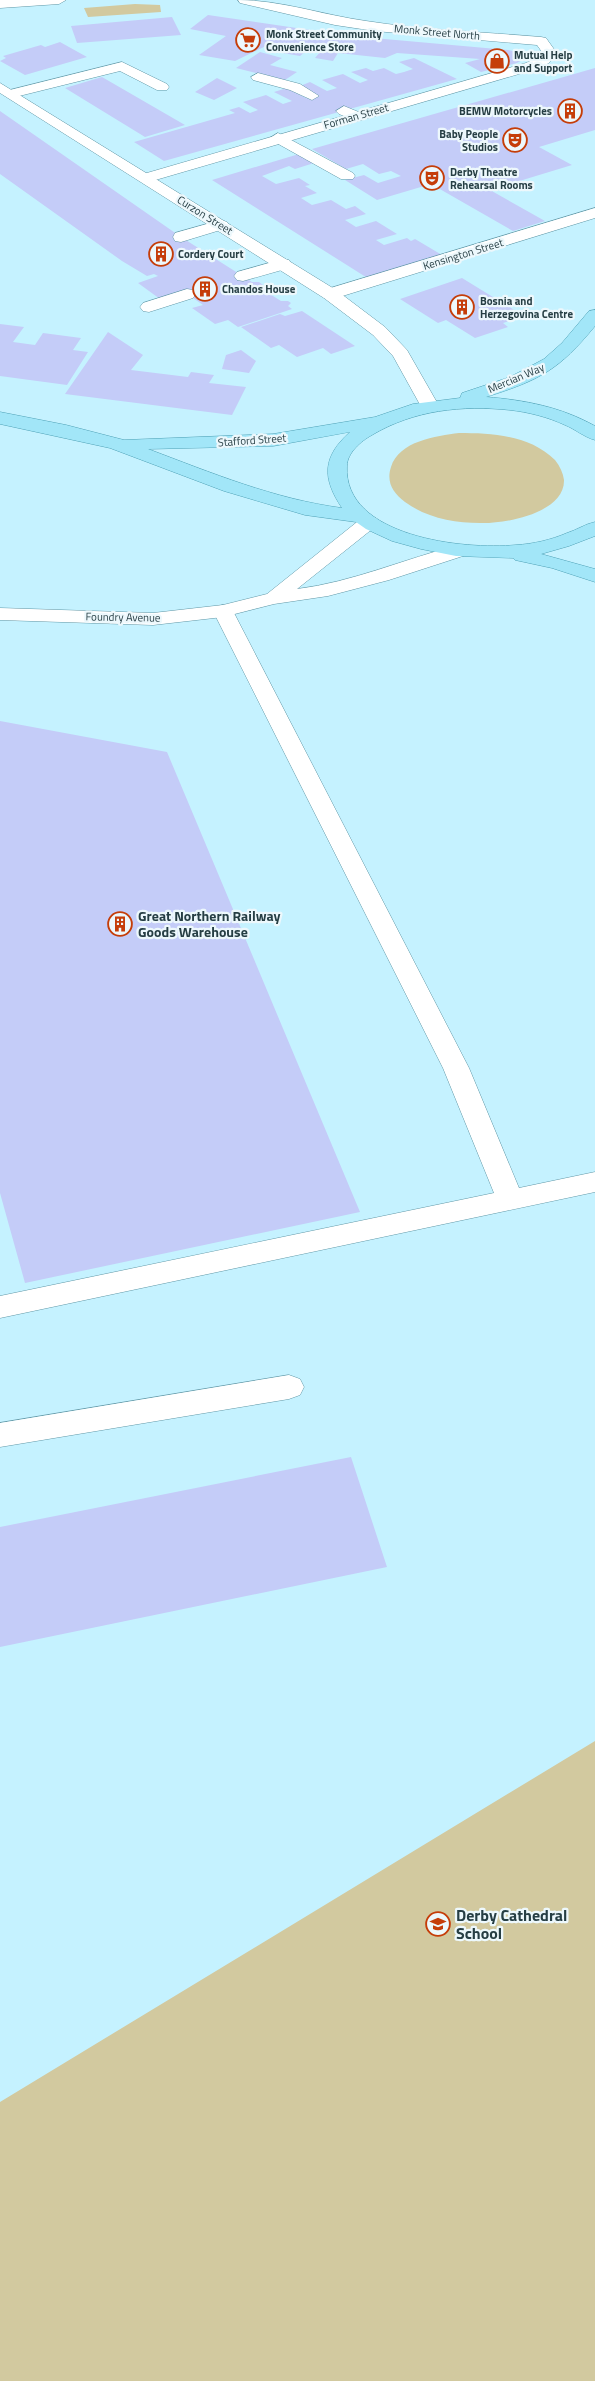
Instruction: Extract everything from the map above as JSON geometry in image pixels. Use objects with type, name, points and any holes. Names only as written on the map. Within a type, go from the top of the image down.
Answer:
[{"type":"main road","name":"Mercian Way","points":[[439,404],[508,383],[544,367],[559,356],[595,315]]},
{"type":"main road","points":[[595,434],[563,418],[533,409],[499,404],[439,404],[385,419],[354,439],[343,451],[337,464],[336,478],[349,505],[366,520],[394,535],[414,542],[459,551],[506,552],[558,544],[595,528]]},
{"type":"main road","name":"Stafford Street","points":[[0,418],[66,431],[117,444],[261,496],[305,509],[366,520]]},
{"type":"main road","name":"Stafford Street","points":[[117,444],[273,440],[319,433],[385,419]]},
{"type":"main road","points":[[506,552],[556,563],[595,576]]},
{"type":"street","points":[[0,4],[59,0]]},
{"type":"street","name":"Monk Street North","points":[[246,0],[335,21],[375,27],[541,41]]},
{"type":"street","name":"Forman Street","points":[[146,178],[350,114],[531,66],[544,60],[549,52],[541,41]]},
{"type":"street","points":[[5,90],[122,66],[162,87]]},
{"type":"street","points":[[258,77],[294,87],[312,96]]},
{"type":"street","name":"Curzon Street","points":[[5,90],[330,294],[379,332],[401,354],[439,404]]},
{"type":"street","points":[[278,138],[346,176]]},
{"type":"street","name":"Kensington Street","points":[[330,294],[595,213]]},
{"type":"street","points":[[181,237],[221,225]]},
{"type":"street","points":[[243,276],[283,264]]},
{"type":"street","points":[[149,307],[187,294]]},
{"type":"street","name":"Foundry Avenue","points":[[274,598],[296,578],[335,551],[366,520]]},
{"type":"street","name":"Foundry Avenue","points":[[0,614],[153,619],[223,611],[274,598],[321,592],[382,576],[459,551]]},
{"type":"street","points":[[223,611],[456,1068],[511,1201]]},
{"type":"street","points":[[0,1307],[595,1182]]},
{"type":"street","points":[[0,1435],[289,1387]]},
{"type":"shaded area","points":[[135,4],[160,5],[161,12],[88,17],[84,8]]},
{"type":"shaded area","points":[[459,433],[510,437],[534,445],[555,460],[564,480],[562,491],[555,501],[532,514],[518,519],[491,523],[460,522],[432,516],[401,499],[394,491],[389,478],[395,458],[402,451],[419,441]]},
{"type":"shaded area","name":"Derby Cathedral School","points":[[595,1741],[595,2381],[0,2381],[0,2102]]},
{"type":"building","points":[[208,15],[351,36],[508,50],[523,53],[527,57],[517,63],[481,72],[465,63],[480,59],[397,53],[385,58],[338,53],[333,61],[315,58],[320,52],[306,51],[300,56],[277,52],[284,46],[270,44],[235,61],[199,55],[226,36],[190,29]]},
{"type":"building","points":[[172,17],[181,35],[77,43],[71,26]]},
{"type":"building","points":[[60,42],[87,57],[25,75],[0,61],[6,58],[3,56],[41,45],[45,47]]},
{"type":"building","points":[[260,52],[282,58],[270,65],[297,72],[285,80],[236,68]]},
{"type":"building","points":[[414,58],[457,79],[164,161],[134,142],[235,113],[229,110],[239,107],[250,113],[258,110],[243,102],[266,95],[283,104],[292,101],[274,92],[287,88],[306,98],[316,94],[300,86],[310,82],[327,91],[337,88],[322,80],[343,74],[360,83],[368,80],[351,72],[366,68],[373,71],[384,68],[396,74],[404,72],[413,69],[399,62]]},
{"type":"building","points":[[595,68],[595,130],[539,147],[572,165],[490,190],[545,221],[513,231],[431,184],[377,200],[345,180],[364,175],[378,183],[401,176],[391,171],[379,174],[363,164],[346,169],[312,149]]},
{"type":"building","points":[[102,77],[185,125],[145,137],[65,88]]},
{"type":"building","points":[[217,78],[237,88],[214,100],[195,92]]},
{"type":"building","points":[[0,111],[181,237],[252,282],[259,282],[263,285],[260,288],[281,301],[291,303],[288,306],[292,309],[238,327],[228,320],[215,324],[192,308],[203,305],[183,291],[160,299],[138,283],[158,276],[154,274],[147,276],[122,261],[0,174]]},
{"type":"building","points":[[299,154],[314,163],[295,169],[289,166],[262,176],[276,184],[299,178],[310,185],[305,186],[317,193],[301,198],[312,205],[331,200],[346,209],[355,206],[366,214],[345,220],[356,227],[376,221],[397,234],[376,240],[384,245],[407,238],[411,241],[415,239],[442,255],[369,279],[212,180]]},
{"type":"building","name":"Bosnia and Herzegovina Centre","points":[[462,278],[524,316],[503,323],[508,327],[475,338],[446,320],[438,323],[400,299]]},
{"type":"building","points":[[302,311],[355,346],[331,354],[323,348],[297,357],[279,345],[271,348],[241,327],[280,314],[285,316]]},
{"type":"building","points":[[0,324],[24,327],[13,342],[35,345],[43,333],[81,338],[73,350],[88,352],[67,385],[0,376]]},
{"type":"building","points":[[108,332],[143,355],[131,370],[188,377],[191,372],[214,375],[209,383],[246,387],[232,415],[65,394]]},
{"type":"building","points":[[241,350],[256,361],[249,373],[222,369],[226,355]]},
{"type":"building","name":"Great Northern Railway Goods Warehouse","points":[[0,721],[167,752],[360,1212],[25,1283],[0,1193]]},
{"type":"building","points":[[351,1457],[387,1567],[0,1647],[0,1527]]},
{"type":"place","name":"Monk Street Community Convenience Store","points":[[248,40]]},
{"type":"place","name":"Mutual Help and Support","points":[[497,61]]},
{"type":"place","name":"BEMW Motorcycles","points":[[570,111]]},
{"type":"place","name":"Baby People Studios","points":[[515,140]]},
{"type":"place","name":"Derby Theatre Rehearsal Rooms","points":[[432,178]]},
{"type":"place","name":"Cordery Court","points":[[161,254]]},
{"type":"place","name":"Chandos House","points":[[205,289]]},
{"type":"place","name":"Bosnia and Herzegovina Centre","points":[[462,307]]},
{"type":"place","name":"Great Northern Railway Goods Warehouse","points":[[120,924]]},
{"type":"place","name":"Derby Cathedral School","points":[[438,1924]]}]
